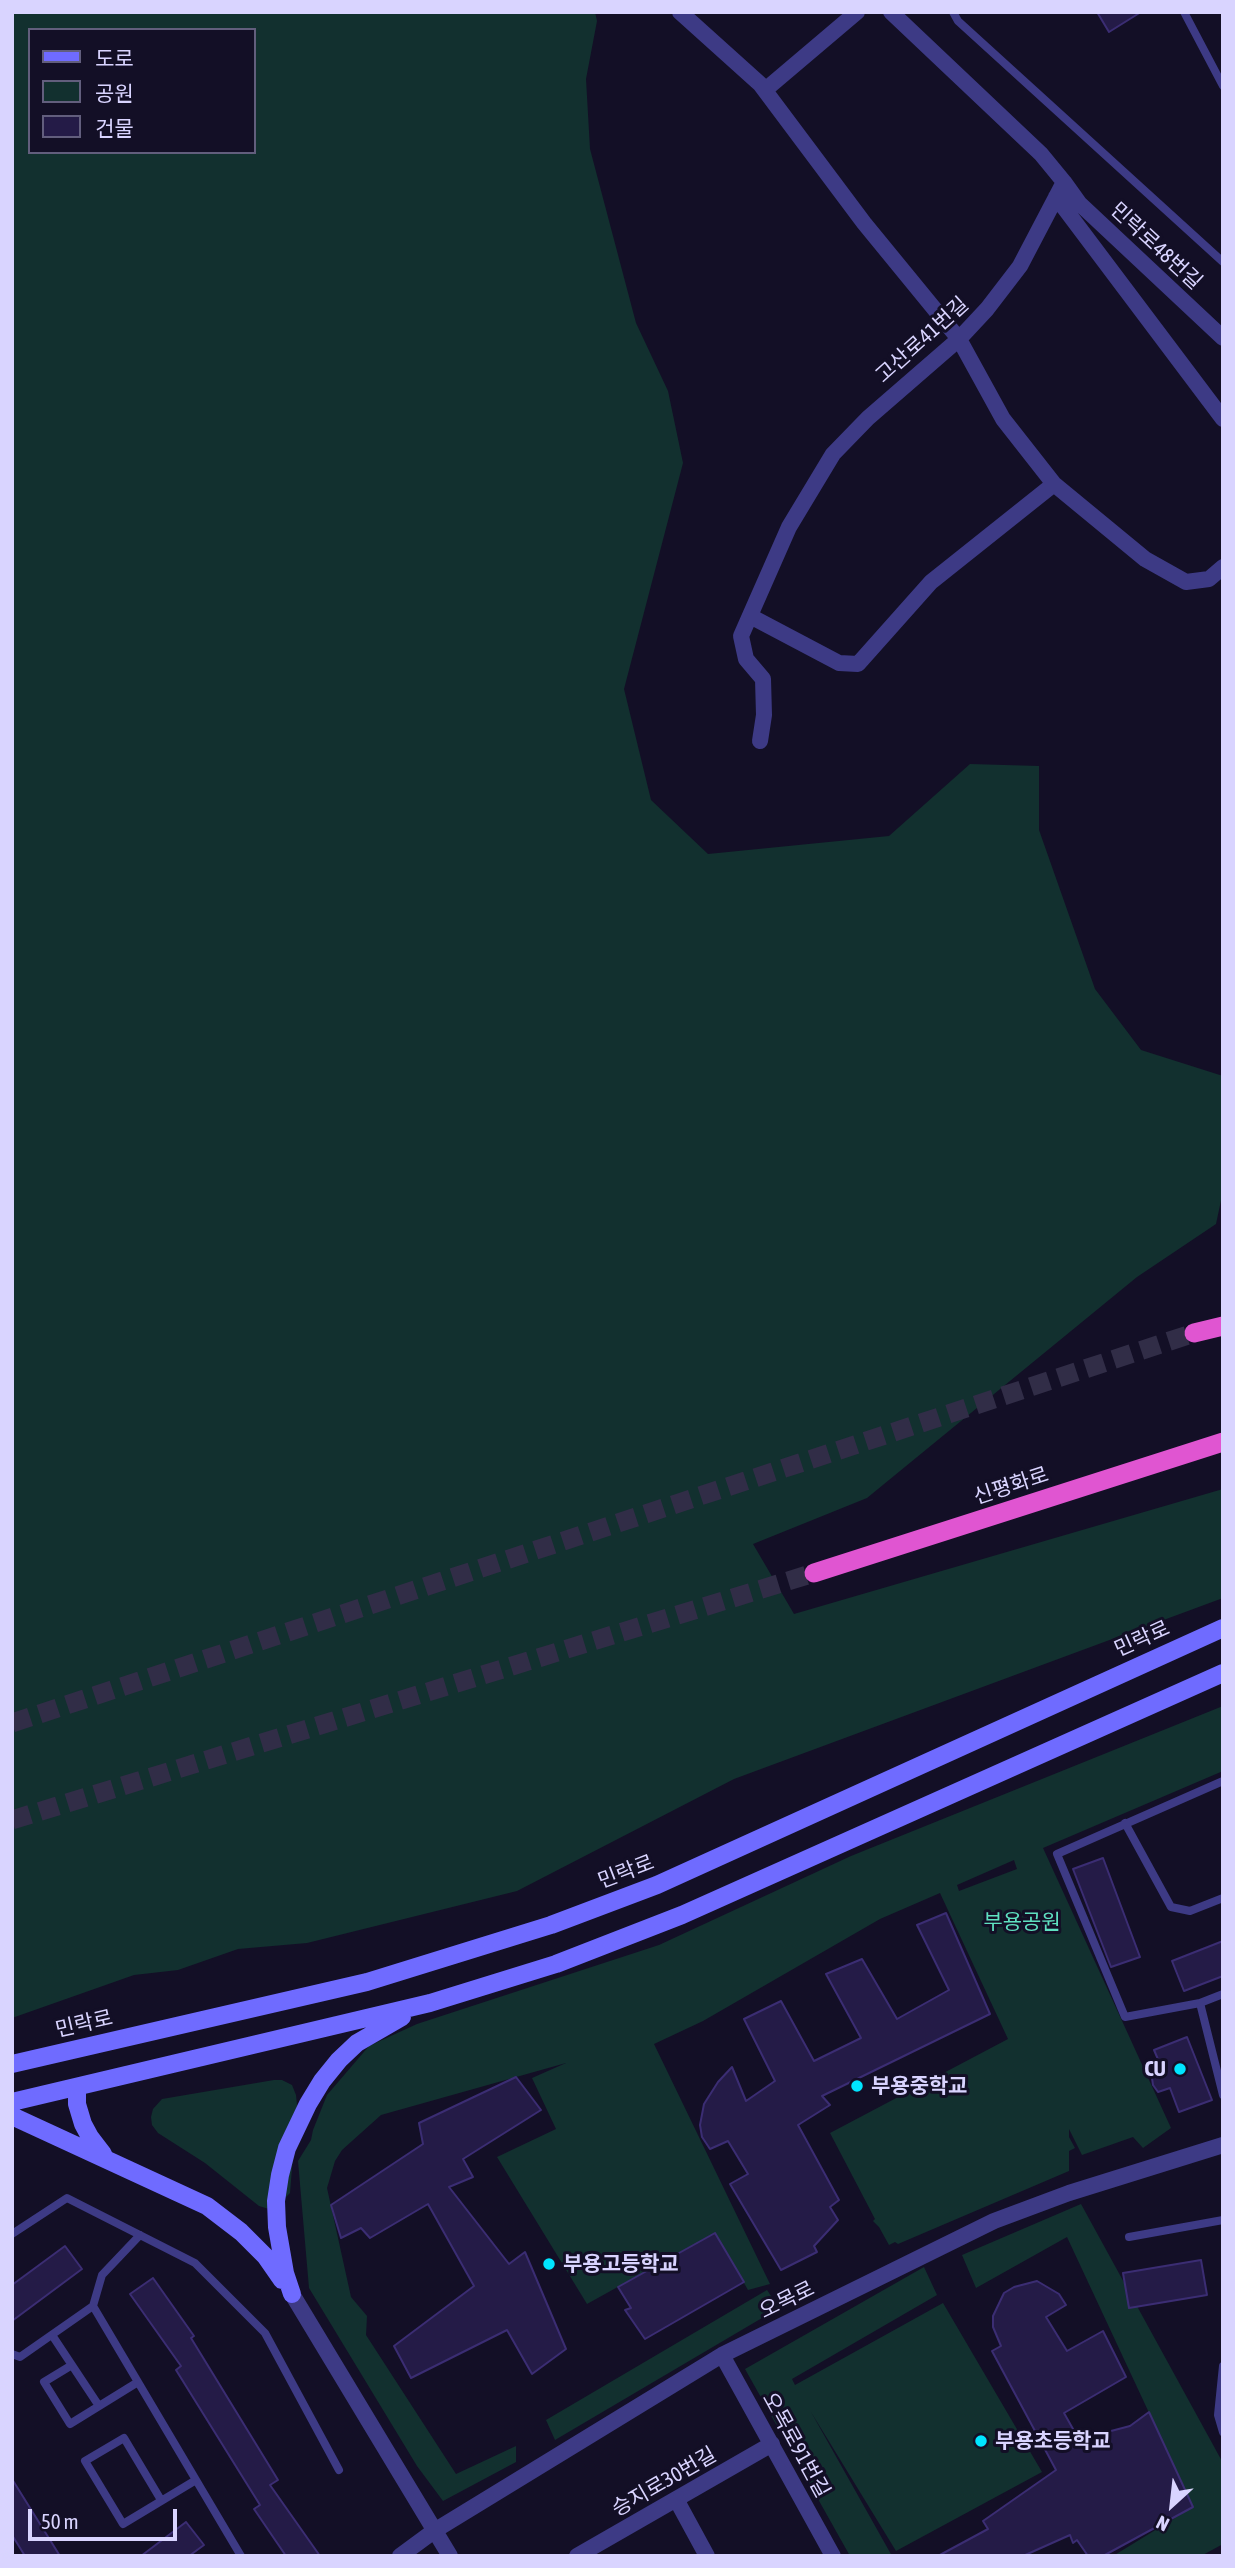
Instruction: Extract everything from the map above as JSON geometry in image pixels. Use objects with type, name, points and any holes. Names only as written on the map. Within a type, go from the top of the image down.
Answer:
[{"type":"highway","points":[[1194,1333],[1223,1326]]},
{"type":"highway","name":"신평화로","points":[[814,1573],[1223,1442]]},
{"type":"main road","name":"민락로","points":[[12,2064],[367,1982],[551,1925],[657,1885],[1223,1628]]},
{"type":"main road","points":[[12,2102],[430,2003],[556,1964],[682,1915],[1223,1673]]},
{"type":"main road","points":[[292,2294],[280,2250],[276,2201],[279,2175],[296,2127],[322,2081],[348,2052],[385,2025],[430,2003]]},
{"type":"main road","points":[[77,2087],[77,2104],[83,2124],[106,2157]]},
{"type":"main road","points":[[12,2116],[106,2157],[207,2206],[241,2232],[266,2257],[292,2294]]},
{"type":"street","points":[[680,12],[765,90],[864,223],[959,339],[1003,419],[1054,484],[1145,559],[1186,582],[1209,579],[1223,567]]},
{"type":"street","points":[[765,90],[857,12]]},
{"type":"street","points":[[891,12],[1041,154],[1064,182]]},
{"type":"street","name":"고산로41번길","points":[[760,741],[764,715],[763,679],[746,659],[741,636],[789,527],[833,454],[868,418],[959,339],[987,309],[1020,267],[1064,182]]},
{"type":"street","name":"민락로48번길","points":[[1064,182],[1079,203],[1223,338]]},
{"type":"street","points":[[1056,197],[1223,419]]},
{"type":"street","points":[[750,615],[839,663],[858,663],[930,582],[1054,484]]},
{"type":"street","name":"오목로","points":[[400,2556],[434,2531],[722,2355],[994,2221],[1069,2193],[1222,2148]]},
{"type":"street","points":[[292,2294],[450,2556]]},
{"type":"street","name":"오목로91번길","points":[[722,2355],[833,2556]]},
{"type":"street","name":"승지로30번길","points":[[577,2556],[772,2444]]},
{"type":"street","points":[[676,2499],[707,2556]]},
{"type":"lane","points":[[953,12],[958,21],[1223,262]]},
{"type":"lane","points":[[1184,12],[1223,86]]},
{"type":"lane","points":[[1223,1780],[1057,1854],[1125,2017],[1200,2003],[1223,1994]]},
{"type":"lane","points":[[1125,1823],[1171,1907],[1190,1911],[1223,1898]]},
{"type":"lane","points":[[1200,2003],[1223,2095]]},
{"type":"lane","points":[[12,2234],[67,2198],[195,2263],[265,2333],[338,2470]]},
{"type":"lane","points":[[1129,2237],[1223,2220]]},
{"type":"lane","points":[[12,2354],[20,2357],[93,2306],[102,2275],[140,2235]]},
{"type":"lane","points":[[93,2306],[241,2556]]},
{"type":"lane","points":[[52,2335],[99,2406]]},
{"type":"lane","points":[[72,2365],[44,2382],[70,2424],[138,2382]]},
{"type":"lane","points":[[1223,2366],[1219,2416],[1223,2432]]},
{"type":"lane","points":[[161,2500],[124,2438],[85,2461],[123,2524],[196,2480]]},
{"type":"green space","points":[[12,12],[595,12],[597,21],[586,79],[590,149],[636,323],[668,391],[683,463],[624,689],[651,800],[708,854],[889,836],[970,764],[1039,766],[1039,830],[1095,989],[1141,1050],[1223,1076],[1223,1191],[1216,1224],[1137,1277],[867,1498],[753,1544],[794,1614],[1223,1489],[1223,1598],[734,1779],[517,1891],[307,1943],[238,1949],[178,1970],[134,1975],[12,2018]]},
{"type":"green space","name":"부용공원","points":[[1223,1706],[1223,1771],[1043,1848],[1171,2128],[1143,2148],[1133,2137],[1082,2155],[1069,2129],[1069,2137],[1075,2148],[1069,2151],[1069,2171],[898,2244],[895,2242],[889,2245],[873,2221],[875,2219],[830,2133],[1008,2039],[940,1893],[880,1919],[703,2021],[654,2044],[770,2284],[748,2290],[715,2233],[587,2304],[497,2157],[556,2129],[532,2078],[566,2063],[381,2115],[342,2150],[335,2161],[327,2188],[351,2297],[367,2316],[366,2335],[456,2474],[516,2446],[516,2462],[443,2501],[417,2466],[309,2288],[298,2161],[311,2140],[327,2095],[369,2046],[417,2024],[659,1945],[851,1856]],"holes":[[[1014,1860],[1017,1869],[959,1891],[957,1885]]]},
{"type":"green space","points":[[282,2080],[292,2085],[297,2105],[290,2193],[269,2209],[259,2206],[205,2163],[158,2133],[152,2125],[153,2109],[162,2099]]},
{"type":"green space","points":[[1081,2204],[1223,2463],[1223,2544],[1201,2556],[1113,2556],[1193,2507],[1067,2237],[976,2288],[962,2255]]},
{"type":"green space","points":[[924,2267],[937,2295],[792,2379],[795,2385],[943,2303],[1042,2472],[896,2551],[811,2412],[892,2556],[850,2556],[745,2369]]},
{"type":"green space","points":[[767,2290],[779,2308],[555,2440],[546,2420]]},
{"type":"building","points":[[1097,12],[1141,12],[1109,32]]},
{"type":"building","points":[[1103,1858],[1140,1957],[1111,1967],[1073,1869]]},
{"type":"building","points":[[946,1913],[990,2014],[822,2096],[830,2105],[798,2125],[839,2200],[830,2207],[838,2220],[814,2246],[817,2252],[781,2270],[730,2184],[748,2174],[728,2141],[710,2149],[702,2137],[700,2125],[704,2104],[718,2082],[732,2067],[746,2101],[775,2081],[744,2019],[781,2001],[814,2061],[861,2038],[826,1974],[862,1959],[897,2019],[949,1990],[917,1925]]},
{"type":"building","points":[[1223,1941],[1223,1976],[1184,1991],[1172,1961]]},
{"type":"building","points":[[1187,2037],[1212,2100],[1179,2112],[1170,2088],[1158,2092],[1153,2085],[1152,2078],[1163,2071],[1154,2050]]},
{"type":"building","points":[[516,2077],[541,2110],[463,2159],[473,2177],[449,2187],[509,2264],[525,2252],[566,2349],[532,2374],[507,2330],[411,2378],[394,2346],[474,2286],[428,2204],[370,2238],[361,2228],[341,2238],[331,2205],[423,2144],[419,2123]]},
{"type":"building","points":[[715,2233],[744,2282],[645,2339],[625,2310],[631,2308],[618,2287]]},
{"type":"building","points":[[65,2246],[82,2269],[12,2321],[12,2285]]},
{"type":"building","points":[[1201,2260],[1207,2295],[1129,2308],[1123,2273]]},
{"type":"building","points":[[153,2278],[194,2336],[191,2338],[278,2480],[270,2485],[320,2556],[286,2556],[254,2509],[260,2505],[176,2370],[181,2366],[130,2294]]},
{"type":"building","points":[[1037,2281],[1059,2294],[1066,2305],[1046,2317],[1067,2351],[1103,2331],[1126,2377],[1064,2413],[1086,2452],[1104,2441],[1106,2434],[1130,2426],[1149,2412],[1193,2507],[1103,2556],[1088,2556],[1077,2540],[1073,2543],[1070,2535],[1023,2556],[938,2556],[988,2529],[983,2521],[1056,2470],[992,2351],[1001,2346],[993,2327],[993,2316],[1004,2293],[1014,2287]]},
{"type":"building","points":[[12,2479],[60,2556],[25,2556],[12,2535]]},
{"type":"building","points":[[186,2522],[204,2545],[189,2556],[141,2556]]},
{"type":"tunnel","points":[[12,1723],[1194,1333]]},
{"type":"tunnel","points":[[12,1820],[814,1573]]},
{"type":"place","name":"CU","points":[[1180,2069]]},
{"type":"place","name":"부용중학교","points":[[857,2086]]},
{"type":"place","name":"부용고등학교","points":[[549,2264]]},
{"type":"place","name":"부용초등학교","points":[[981,2441]]}]
